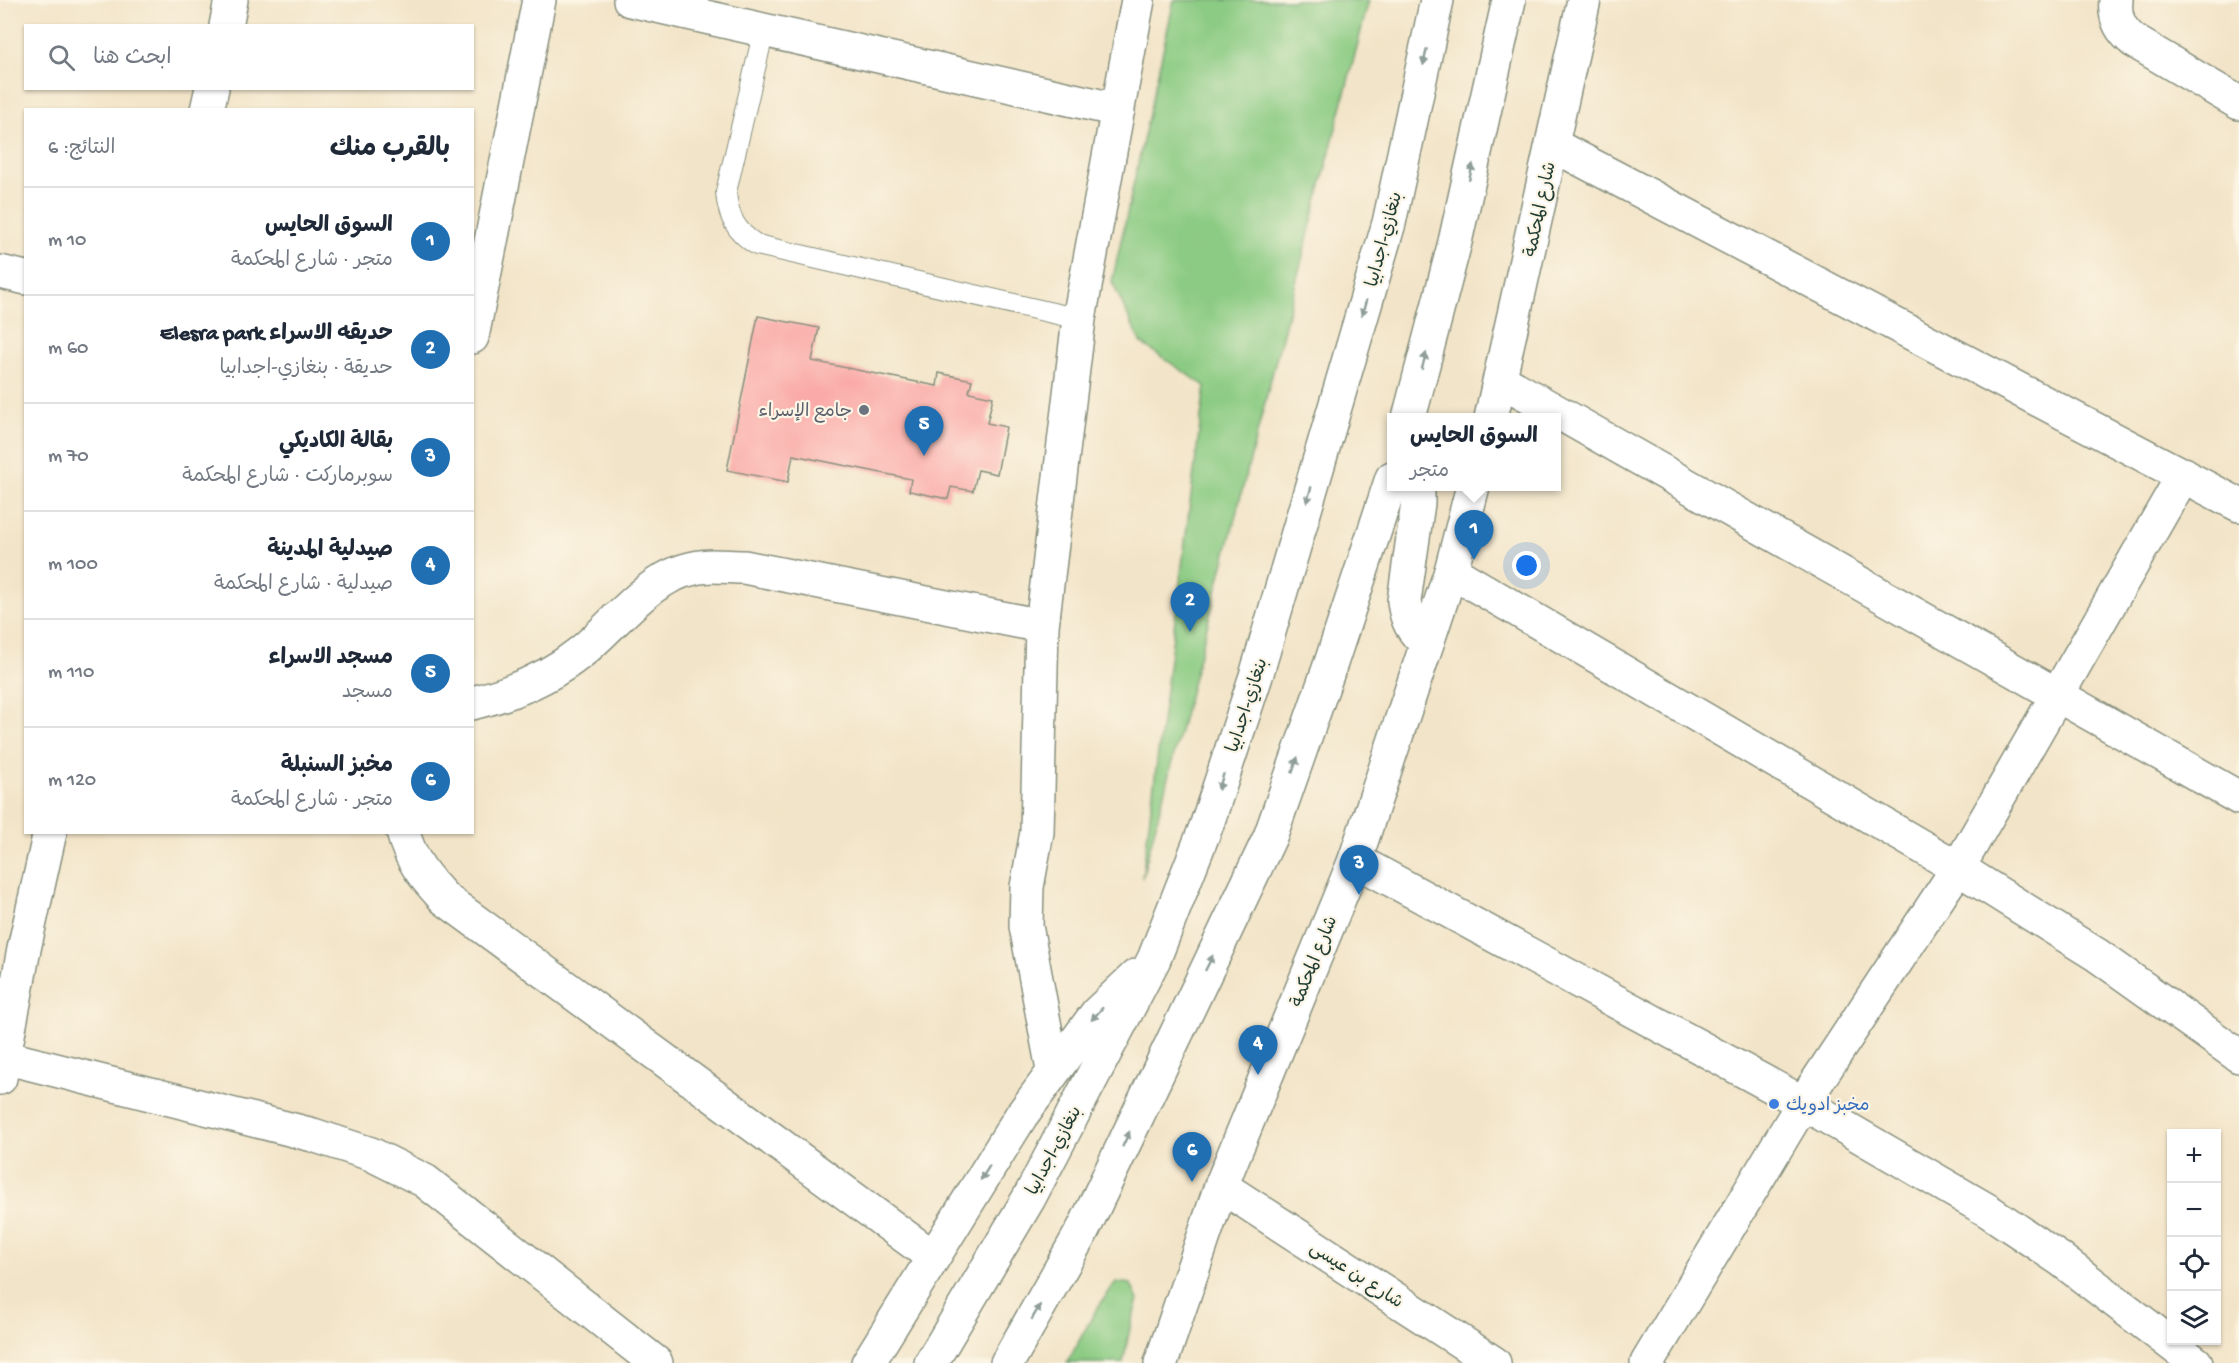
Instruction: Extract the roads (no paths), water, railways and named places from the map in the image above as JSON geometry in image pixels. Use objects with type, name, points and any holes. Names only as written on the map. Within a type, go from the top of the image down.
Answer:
[{"type":"main road","points":[[226,24],[231,0]]},
{"type":"main road","points":[[474,328],[539,0]]},
{"type":"main road","points":[[630,0],[1118,110]]},
{"type":"main road","points":[[1053,1070],[1026,926],[1027,887],[1037,832],[1042,626],[1079,319],[1138,0]]},
{"type":"main road","name":"بنغازي-اجدابيا","points":[[931,1363],[1029,1198],[1154,959],[1207,824],[1256,676],[1389,223],[1437,0]]},
{"type":"main road","points":[[1410,413],[1455,242],[1509,0]]},
{"type":"main road","name":"شارع المحكمة","points":[[1492,413],[1584,0]]},
{"type":"main road","points":[[2116,0],[2115,10],[2118,22],[2124,33],[2134,42],[2239,103]]},
{"type":"main road","points":[[207,108],[212,90]]},
{"type":"main road","points":[[1553,145],[2184,474],[2239,505]]},
{"type":"main road","points":[[0,273],[24,278]]},
{"type":"main road","points":[[1501,380],[1559,413]]},
{"type":"main road","points":[[1561,414],[2239,798]]},
{"type":"main road","points":[[1647,1363],[1803,1103],[1958,868],[2184,474]]},
{"type":"main road","points":[[1007,1363],[1084,1228],[1270,837],[1388,491]]},
{"type":"main road","points":[[1418,491],[1404,601],[1410,627],[1427,643]]},
{"type":"main road","name":"شارع المحكمة","points":[[1161,1363],[1221,1186],[1354,860],[1451,571],[1472,491]]},
{"type":"main road","points":[[474,703],[493,698],[537,680],[580,653],[646,590],[676,573],[710,566],[744,567],[1042,626]]},
{"type":"main road","points":[[1451,571],[1958,868],[2097,955],[2238,1052]]},
{"type":"main road","points":[[49,834],[12,946],[2,1068],[313,1135],[371,1154],[425,1180],[656,1363]]},
{"type":"main road","points":[[403,834],[406,846],[422,875],[445,900],[933,1257]]},
{"type":"main road","points":[[1354,860],[1803,1103],[1987,1210],[2060,1259],[2196,1363]]},
{"type":"main road","points":[[868,1363],[1021,1116],[1053,1070],[1097,1013],[1154,959]]},
{"type":"main road","name":"شارع بن عيسى","points":[[1221,1186],[1494,1363]]},
{"type":"lane","points":[[764,30],[726,192],[727,207],[739,231],[758,245],[1079,319]]},
{"type":"place","name":"جامع الإسراء","points":[[864,410]]},
{"type":"place","name":"مسجد الاسراء","points":[[924,456]]},
{"type":"place","name":"السوق الحايس","points":[[1474,560]]},
{"type":"place","name":"حديقه الاسراء Elesra park","points":[[1190,632]]},
{"type":"place","name":"بقالة الكاديكي","points":[[1359,895]]},
{"type":"place","name":"صيدلية المدينة","points":[[1258,1075]]},
{"type":"place","name":"مخبز ادويك","points":[[1774,1104]]},
{"type":"place","name":"مخبز السنبلة","points":[[1192,1182]]}]
